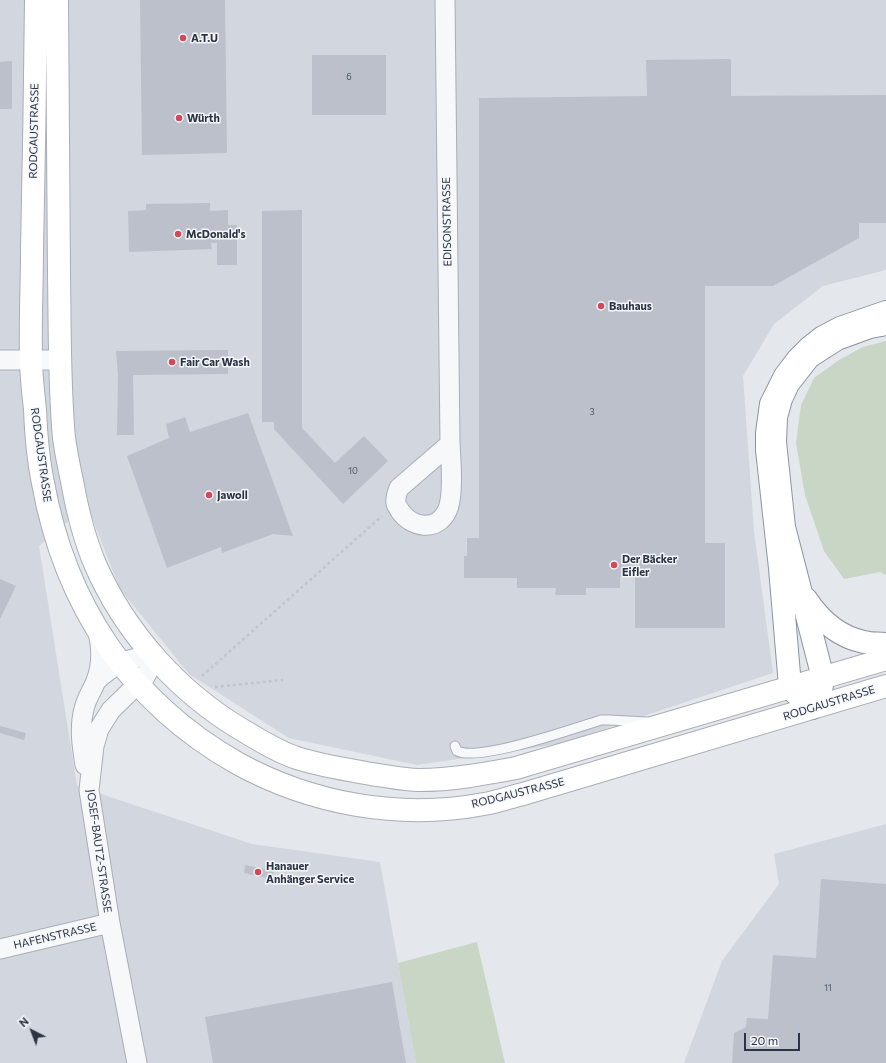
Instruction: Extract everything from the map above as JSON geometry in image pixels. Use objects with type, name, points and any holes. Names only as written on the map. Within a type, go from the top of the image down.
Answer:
[{"type":"main road","name":"RODGAUSTRASSE","points":[[36,0],[31,360],[36,432],[43,482],[59,545],[69,572],[98,632],[120,663],[138,684],[187,731],[211,748],[246,768],[281,785],[326,798],[368,807],[405,811],[446,809],[485,804],[523,794],[886,686]]},
{"type":"main road","name":"RODGAUSTRASSE","points":[[57,0],[60,360],[65,441],[76,500],[84,531],[95,563],[108,589],[128,622],[154,658],[187,690],[225,720],[295,758],[335,768],[392,778],[417,780],[473,776],[516,768],[790,686],[823,678],[886,659]]},
{"type":"main road","points":[[886,312],[840,328],[823,336],[798,359],[785,376],[771,404],[767,433],[767,450],[780,568],[790,686],[794,692],[812,708],[821,691],[823,678],[802,591],[784,527],[775,442],[776,417],[781,399],[788,384],[809,358],[823,347],[837,339],[870,327],[886,324]]},
{"type":"main road","points":[[802,591],[814,610],[833,629],[847,637],[865,643],[886,644]]},
{"type":"street","name":"EDISONSTRASSE","points":[[396,504],[402,514],[411,521],[420,525],[430,526],[442,519],[451,500],[445,0]]},
{"type":"street","points":[[0,360],[60,360]]},
{"type":"street","points":[[396,504],[396,495],[399,488],[450,444]]},
{"type":"street","points":[[89,790],[82,746],[82,718],[96,681],[101,658],[102,646],[98,632]]},
{"type":"street","points":[[96,681],[108,670],[120,663],[143,657],[154,658]]},
{"type":"street","name":"JOSEF-BAUTZ-STRASSE","points":[[137,1063],[110,923],[89,790],[94,746],[99,729],[111,710],[145,678],[154,658]]},
{"type":"street","name":"HAFENSTRASSE","points":[[0,949],[110,923]]},
{"type":"lane","points":[[455,746],[457,751],[470,754],[507,748],[601,720],[666,723]]},
{"type":"path","points":[[187,690],[396,504]]},
{"type":"path","points":[[187,690],[283,680]]},
{"type":"shaded area","points":[[0,0],[886,0],[886,270],[823,286],[774,324],[743,376],[754,531],[773,673],[559,744],[417,765],[289,738],[189,674],[120,589],[87,505],[39,546],[77,786],[252,844],[380,862],[416,1063],[0,1063]]},
{"type":"shaded area","points":[[886,824],[886,1063],[684,1063],[722,961],[779,884],[774,854]]},
{"type":"green space","points":[[886,341],[886,575],[880,572],[844,579],[824,551],[805,495],[796,443],[801,405],[814,378],[839,360],[863,347]]},
{"type":"green space","points":[[477,942],[505,1063],[416,1063],[398,963]]},
{"type":"building","points":[[140,0],[225,0],[227,153],[142,155]]},
{"type":"building","points":[[312,55],[386,55],[386,115],[312,115]]},
{"type":"building","points":[[731,59],[731,96],[886,95],[886,223],[859,223],[859,238],[773,286],[705,286],[705,543],[725,543],[725,628],[635,628],[635,578],[620,577],[620,588],[586,588],[586,595],[555,595],[556,588],[517,588],[517,578],[464,578],[464,556],[467,556],[467,538],[479,538],[479,98],[647,96],[646,60]]},
{"type":"building","points":[[12,61],[12,109],[0,109],[0,62]]},
{"type":"building","name":"McDonald's","points":[[210,203],[210,211],[228,210],[228,225],[237,225],[237,265],[217,265],[217,243],[211,243],[212,249],[129,252],[128,211],[146,210],[146,204]]},
{"type":"building","points":[[302,210],[302,428],[335,463],[364,436],[388,461],[343,504],[274,429],[274,422],[262,422],[262,211]]},
{"type":"building","name":"Fair Car Wash","points":[[228,350],[228,374],[133,375],[134,435],[117,435],[118,375],[116,351]]},
{"type":"building","name":"Jawoll","points":[[248,413],[293,536],[273,534],[222,553],[221,547],[167,568],[127,456],[169,438],[166,424],[185,417],[190,432]]},
{"type":"building","points":[[0,579],[16,586],[0,619]]},
{"type":"building","points":[[0,726],[26,733],[24,740],[0,733]]},
{"type":"building","points":[[245,865],[274,871],[272,879],[244,873]]},
{"type":"building","points":[[821,879],[886,884],[886,1063],[732,1063],[734,1033],[746,1027],[747,1018],[768,1019],[773,955],[816,958]]},
{"type":"building","points":[[392,982],[406,1063],[213,1063],[205,1017]]},
{"type":"place","name":"A.T.U","points":[[183,38]]},
{"type":"place","name":"Würth","points":[[179,118]]},
{"type":"place","name":"McDonald's","points":[[178,234]]},
{"type":"place","name":"Bauhaus","points":[[601,306]]},
{"type":"place","name":"Fair Car Wash","points":[[172,362]]},
{"type":"place","name":"Jawoll","points":[[209,495]]},
{"type":"place","name":"Der Bäcker Eifler","points":[[614,565]]},
{"type":"place","name":"Hanauer Anhänger Service","points":[[258,872]]}]
